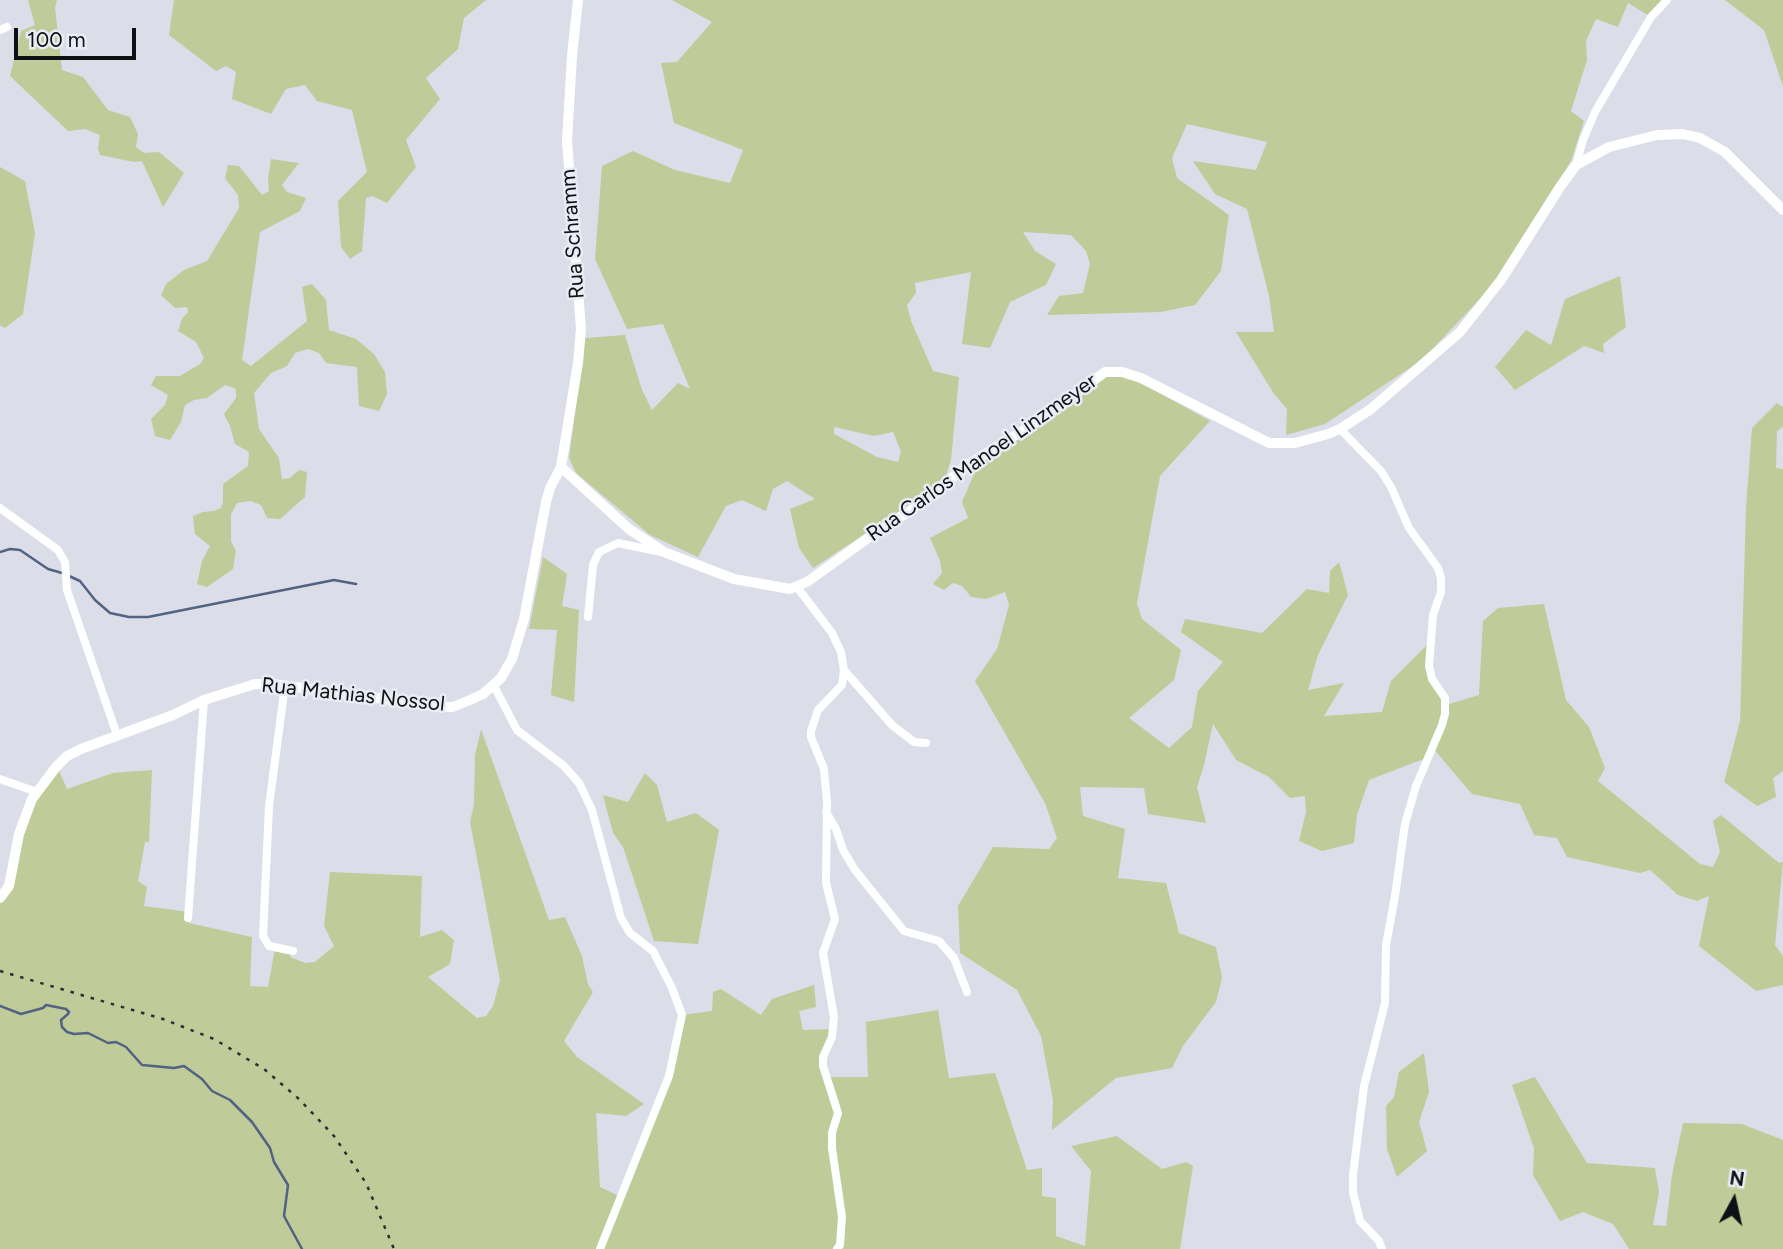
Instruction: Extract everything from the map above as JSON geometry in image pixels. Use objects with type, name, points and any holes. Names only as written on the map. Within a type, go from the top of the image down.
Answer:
[{"type":"street","name":"Rua Schramm","points":[[561,467],[580,346],[567,141],[578,0]]},
{"type":"street","points":[[1576,165],[1595,112],[1651,18],[1667,0]]},
{"type":"street","name":"Rua Carlos Manoel Linzmeyer","points":[[797,587],[914,508],[968,464],[1042,419],[1105,372],[1122,372],[1141,378],[1269,443],[1295,443],[1340,429],[1371,409],[1471,320],[1501,280],[1576,165],[1596,153],[1622,143],[1657,135],[1693,136],[1708,141],[1726,152],[1783,210]]},
{"type":"street","points":[[1340,429],[1377,465],[1391,487],[1413,534],[1438,568],[1441,578],[1441,592],[1433,615],[1429,666],[1432,680],[1445,698],[1445,714],[1416,786],[1405,824],[1386,945],[1385,1003],[1364,1086],[1353,1175],[1353,1192],[1360,1221],[1379,1241],[1382,1249]]},
{"type":"street","points":[[600,1249],[670,1076],[682,1015],[673,989],[653,951],[630,933],[621,918],[592,810],[584,791],[564,766],[517,730],[494,686],[501,678],[515,648],[524,619],[546,502],[561,467],[629,529],[664,552]]},
{"type":"street","points":[[0,508],[58,550],[65,562],[67,590],[117,735]]},
{"type":"street","points":[[588,617],[593,565],[600,552],[618,544],[664,552],[734,579],[779,589],[797,587],[832,633],[841,652],[844,670],[842,685],[818,710],[811,731],[822,762],[826,811],[825,875],[835,919],[823,953],[835,1017],[823,1066],[838,1113],[832,1133],[842,1217],[840,1245],[837,1249]]},
{"type":"street","points":[[844,670],[892,725],[914,742],[926,743]]},
{"type":"street","name":"Rua Mathias Nossol","points":[[0,898],[9,886],[27,808],[67,756],[204,701],[255,684],[285,685],[443,707],[470,700],[494,686]]},
{"type":"street","points":[[285,685],[269,806],[263,936],[269,946],[293,951]]},
{"type":"street","points":[[188,918],[204,701]]},
{"type":"street","points":[[0,779],[37,792]]},
{"type":"street","points":[[826,811],[855,870],[904,931],[939,942],[954,958],[967,992]]},
{"type":"green space","points":[[28,0],[57,0],[55,8],[62,70],[83,77],[108,110],[130,117],[138,134],[136,147],[144,153],[159,152],[184,173],[163,207],[142,161],[134,162],[100,155],[100,135],[85,129],[68,131],[10,76],[21,31],[35,25]]},
{"type":"green space","points":[[174,0],[486,0],[464,18],[458,49],[426,78],[440,99],[406,140],[416,167],[387,203],[372,196],[366,198],[362,251],[350,259],[341,247],[338,201],[367,172],[352,110],[317,101],[305,85],[286,89],[271,114],[232,99],[236,72],[226,66],[216,71],[169,35]]},
{"type":"green space","points":[[672,0],[1667,0],[1651,17],[1628,3],[1618,27],[1596,19],[1586,41],[1587,60],[1571,111],[1584,121],[1571,161],[1494,284],[1422,360],[1325,424],[1286,435],[1287,409],[1274,394],[1236,332],[1274,332],[1269,296],[1247,209],[1215,194],[1193,161],[1256,170],[1267,142],[1187,124],[1172,158],[1177,178],[1229,215],[1221,271],[1195,305],[1161,312],[1047,315],[1059,296],[1083,293],[1090,264],[1086,251],[1071,235],[1023,232],[1035,251],[1056,264],[1046,285],[1010,302],[990,348],[962,344],[971,272],[915,283],[916,293],[907,305],[911,321],[933,371],[959,377],[951,460],[944,482],[813,568],[799,548],[790,509],[815,499],[787,481],[773,489],[766,511],[742,500],[726,506],[698,557],[650,535],[576,473],[569,458],[585,338],[625,335],[642,390],[652,410],[678,383],[690,389],[663,324],[627,329],[595,259],[602,166],[633,151],[675,170],[730,183],[743,150],[674,123],[661,63],[677,62],[712,22]],"holes":[[[834,427],[874,436],[893,432],[901,452],[898,462],[877,457],[834,434]]]},
{"type":"green space","points":[[1725,0],[1783,0],[1783,86],[1764,30]]},
{"type":"green space","points":[[271,159],[299,163],[282,185],[287,192],[306,198],[300,211],[260,232],[242,360],[251,366],[307,321],[302,287],[312,284],[326,300],[329,330],[356,339],[374,354],[385,372],[387,394],[379,411],[359,406],[357,367],[326,363],[319,353],[308,349],[295,353],[287,366],[271,373],[254,393],[259,429],[279,458],[282,479],[290,478],[299,470],[307,472],[305,497],[280,519],[267,518],[261,505],[251,501],[237,503],[231,514],[231,541],[236,551],[233,569],[207,587],[197,584],[202,561],[210,546],[195,534],[193,516],[221,508],[223,484],[248,466],[249,452],[235,444],[224,414],[236,398],[236,389],[225,385],[207,398],[185,405],[181,422],[170,440],[155,436],[151,419],[165,405],[168,395],[151,385],[156,376],[180,376],[200,364],[204,358],[196,342],[178,331],[188,312],[187,307],[175,308],[161,295],[166,284],[184,270],[207,261],[239,208],[238,195],[225,178],[228,165],[239,166],[262,195],[269,191]]},
{"type":"green space","points":[[0,167],[25,181],[35,233],[23,314],[5,328],[0,325]]},
{"type":"green space","points":[[1620,276],[1626,327],[1603,344],[1604,353],[1584,346],[1515,390],[1495,367],[1526,330],[1551,345],[1565,299]]},
{"type":"green space","points":[[1105,375],[1129,376],[1210,421],[1160,476],[1137,603],[1142,619],[1181,650],[1174,680],[1129,718],[1169,748],[1192,727],[1198,691],[1223,662],[1181,632],[1185,619],[1262,633],[1307,589],[1329,593],[1330,571],[1339,562],[1348,595],[1318,655],[1308,690],[1344,683],[1324,716],[1382,712],[1391,681],[1431,641],[1429,666],[1446,705],[1479,695],[1483,621],[1498,608],[1544,604],[1566,700],[1589,727],[1605,768],[1598,781],[1700,864],[1713,867],[1720,852],[1713,821],[1721,815],[1779,863],[1783,862],[1775,945],[1783,956],[1783,985],[1756,991],[1699,946],[1709,896],[1697,901],[1678,895],[1650,870],[1640,873],[1567,857],[1557,838],[1534,835],[1520,804],[1472,794],[1432,747],[1426,758],[1369,780],[1357,815],[1354,843],[1322,851],[1299,841],[1306,812],[1305,796],[1290,798],[1269,777],[1236,760],[1213,724],[1197,787],[1206,823],[1148,814],[1144,788],[1080,787],[1083,816],[1125,829],[1118,878],[1166,883],[1179,933],[1216,947],[1222,978],[1216,1002],[1183,1046],[1172,1068],[1116,1078],[1052,1130],[1053,1100],[1041,1036],[1017,990],[960,953],[958,906],[993,847],[1049,849],[1057,838],[1045,803],[975,681],[997,649],[1009,605],[1005,592],[986,599],[971,597],[962,586],[953,583],[944,590],[933,584],[942,573],[930,538],[968,518],[962,502],[974,474],[969,466]]},
{"type":"green space","points":[[1777,403],[1783,407],[1783,427],[1777,431],[1776,468],[1783,469],[1783,771],[1773,778],[1776,797],[1757,806],[1724,782],[1740,721],[1746,507],[1752,428]]},
{"type":"green space","points":[[543,557],[567,574],[562,606],[579,610],[574,702],[551,695],[557,630],[529,629]]},
{"type":"green space","points":[[481,729],[549,920],[565,917],[582,956],[588,984],[593,992],[564,1041],[577,1057],[644,1104],[626,1116],[596,1113],[600,1187],[621,1197],[669,1076],[682,1015],[712,1011],[713,992],[721,989],[761,1015],[772,999],[814,985],[816,1007],[799,1011],[803,1030],[834,1029],[823,1057],[828,1077],[868,1077],[866,1022],[938,1010],[949,1078],[995,1073],[1027,1170],[1042,1168],[1042,1196],[1056,1198],[1056,1236],[1085,1246],[1091,1171],[1071,1146],[1117,1136],[1162,1169],[1186,1162],[1193,1166],[1180,1249],[0,1249],[0,902],[30,809],[59,771],[67,789],[113,773],[152,770],[149,842],[145,842],[138,881],[147,887],[144,906],[189,912],[189,923],[252,937],[250,986],[268,987],[275,948],[291,951],[290,957],[305,963],[315,962],[334,946],[324,926],[330,872],[422,876],[420,937],[442,930],[454,940],[450,964],[428,977],[477,1018],[486,1016],[493,1006],[500,980],[470,822],[474,804],[475,755]]},
{"type":"green space","points":[[645,773],[657,785],[667,822],[696,813],[719,830],[698,944],[654,941],[623,847],[613,833],[603,795],[628,802]]},
{"type":"green space","points":[[1424,1053],[1429,1092],[1419,1122],[1427,1151],[1397,1177],[1387,1149],[1386,1106],[1394,1097],[1399,1072]]},
{"type":"green space","points":[[1535,1077],[1587,1163],[1655,1168],[1659,1192],[1653,1225],[1666,1226],[1672,1175],[1683,1123],[1742,1124],[1783,1140],[1783,1249],[1629,1249],[1613,1224],[1583,1212],[1560,1221],[1533,1175],[1534,1148],[1512,1085]]},
{"type":"waterway","points":[[0,552],[20,550],[48,569],[62,573]]},
{"type":"waterway","points":[[69,576],[80,581],[110,613],[129,617],[148,617],[334,580],[356,584]]},
{"type":"waterway","points":[[0,1006],[21,1014],[46,1005],[66,1009],[69,1012],[61,1020],[62,1027],[67,1032],[88,1033],[108,1043],[116,1042],[126,1047],[142,1065],[174,1068],[184,1066],[202,1079],[212,1091],[230,1100],[252,1122],[270,1148],[274,1162],[288,1185],[284,1216],[302,1249]]},
{"type":"railway","points":[[0,971],[163,1019],[214,1039],[264,1069],[299,1099],[334,1136],[366,1183],[394,1249]]}]
